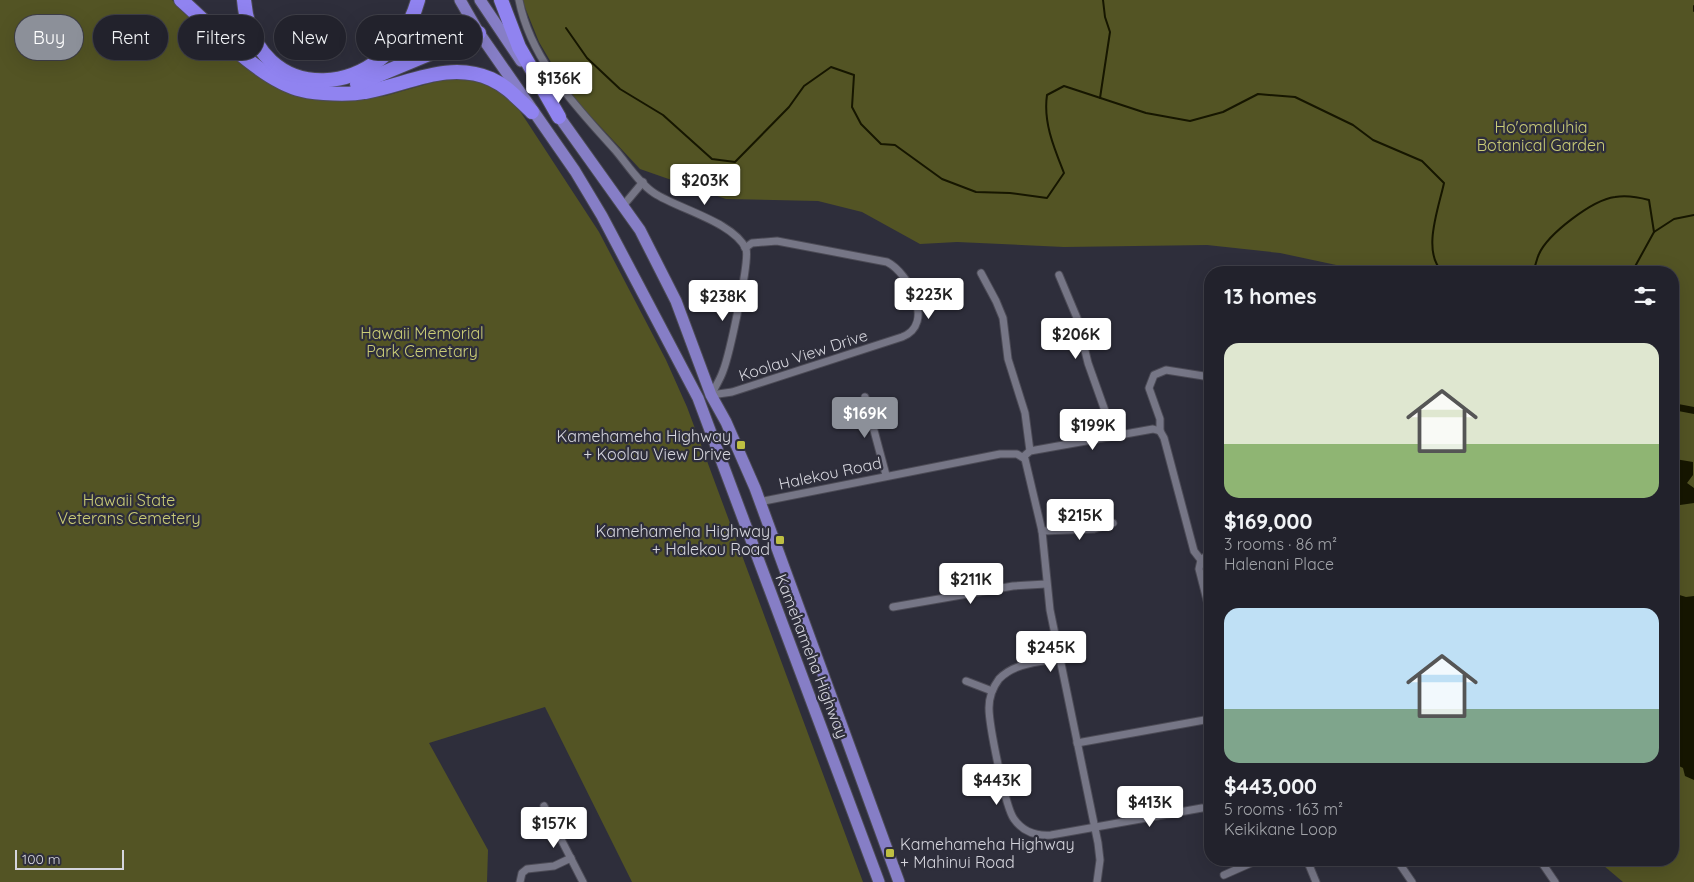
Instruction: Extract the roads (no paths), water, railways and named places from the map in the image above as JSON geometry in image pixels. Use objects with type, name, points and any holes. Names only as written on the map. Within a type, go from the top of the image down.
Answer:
[{"type":"highway","points":[[181,0],[276,80],[312,92],[341,92],[347,94],[364,92],[436,73],[468,72],[499,84],[532,112]]},
{"type":"highway","points":[[244,0],[256,38],[271,59],[286,70],[302,77],[330,81],[357,75],[386,55],[408,28],[418,0]]},
{"type":"highway","points":[[501,0],[519,47],[559,117]]},
{"type":"highway","points":[[341,92],[345,87],[415,60]]},
{"type":"main road","name":"Kamehameha Highway","points":[[460,0],[469,15]]},
{"type":"main road","points":[[480,0],[559,117],[640,230],[662,271],[676,301],[711,395],[726,422],[759,502],[899,882]]},
{"type":"main road","points":[[482,30],[492,18]]},
{"type":"main road","name":"Kamehameha Highway","points":[[482,37],[532,112],[575,171],[602,216],[667,336],[698,398],[879,882]]},
{"type":"main road","points":[[602,216],[622,207]]},
{"type":"main road","points":[[698,398],[711,395]]},
{"type":"main road","points":[[740,508],[759,502]]},
{"type":"main road","points":[[791,644],[809,637]]},
{"type":"street","points":[[520,0],[523,18],[551,73],[576,108],[643,182],[659,196],[726,228],[739,238],[747,252],[745,273],[723,372],[711,395]]},
{"type":"street","points":[[622,207],[643,182]]},
{"type":"street","name":"Koolau View Drive","points":[[711,395],[741,390],[902,337],[913,330],[919,318],[917,306],[905,277],[898,268],[887,262],[776,241],[752,243],[745,248]]},
{"type":"street","points":[[981,273],[1003,318],[1008,359],[1025,413],[1030,451]]},
{"type":"street","points":[[1059,275],[1077,318],[1088,363],[1114,436]]},
{"type":"street","points":[[1201,560],[1194,551],[1164,438],[1160,431],[1160,418],[1149,388],[1154,375],[1166,370],[1204,376]]},
{"type":"street","points":[[865,396],[886,475]]},
{"type":"street","points":[[1098,882],[1100,852],[1046,584],[1042,531],[1028,464],[1023,457],[1030,451],[1153,430],[1160,431]]},
{"type":"street","name":"Halekou Road","points":[[759,502],[886,475],[1000,454],[1017,454],[1023,457]]},
{"type":"street","points":[[1042,531],[1094,529],[1113,522]]},
{"type":"street","points":[[1204,558],[1201,560],[1199,569],[1204,589]]},
{"type":"street","points":[[893,607],[1013,586],[1046,584]]},
{"type":"street","points":[[1060,658],[1015,668],[1000,678],[992,691],[989,715],[1009,810],[1014,820],[1022,828],[1039,835],[1202,808]]},
{"type":"street","points":[[966,681],[992,691]]},
{"type":"street","points":[[1077,743],[1204,720]]},
{"type":"street","points":[[544,806],[583,882]]},
{"type":"street","points":[[520,882],[522,873],[527,870],[554,866],[571,858]]},
{"type":"street","points":[[1224,875],[1244,866]]},
{"type":"street","points":[[1309,866],[1316,882]]},
{"type":"street","points":[[1401,866],[1412,882]]},
{"type":"street","points":[[1544,866],[1555,882]]},
{"type":"waterway","points":[[1100,98],[1110,32],[1105,17],[1103,0]]},
{"type":"waterway","points":[[1694,6],[1694,11]]},
{"type":"waterway","points":[[566,28],[587,58],[620,89],[663,115],[712,159],[735,162],[789,107],[804,86],[831,67],[854,75],[852,107],[861,124],[881,144],[895,145],[942,179],[976,192],[1010,193],[1047,198],[1064,173],[1048,125],[1047,95],[1064,86],[1146,113],[1190,121],[1223,112],[1258,94],[1295,97],[1353,125],[1373,140],[1422,161],[1444,183],[1433,229],[1432,242],[1433,253],[1438,266]]},
{"type":"waterway","points":[[1535,266],[1539,254],[1551,237],[1572,219],[1606,199],[1623,196],[1649,200],[1654,232],[1635,266]]},
{"type":"waterway","points":[[1654,232],[1674,219],[1694,215]]},
{"type":"place","name":"Kamehameha Highway + Koolau View Drive","points":[[741,445]]},
{"type":"place","name":"Kamehameha Highway + Halekou Road","points":[[780,540]]},
{"type":"place","name":"Kamehameha Highway + Mahinui Road","points":[[890,853]]},
{"type":"park label","name":"Ho'omaluhia Botanical Garden","points":[[1541,136]]},
{"type":"park label","name":"Hawaii Memorial Park Cemetary","points":[[422,342]]},
{"type":"park label","name":"Hawaii State Veterans Cemetery","points":[[129,509]]}]
